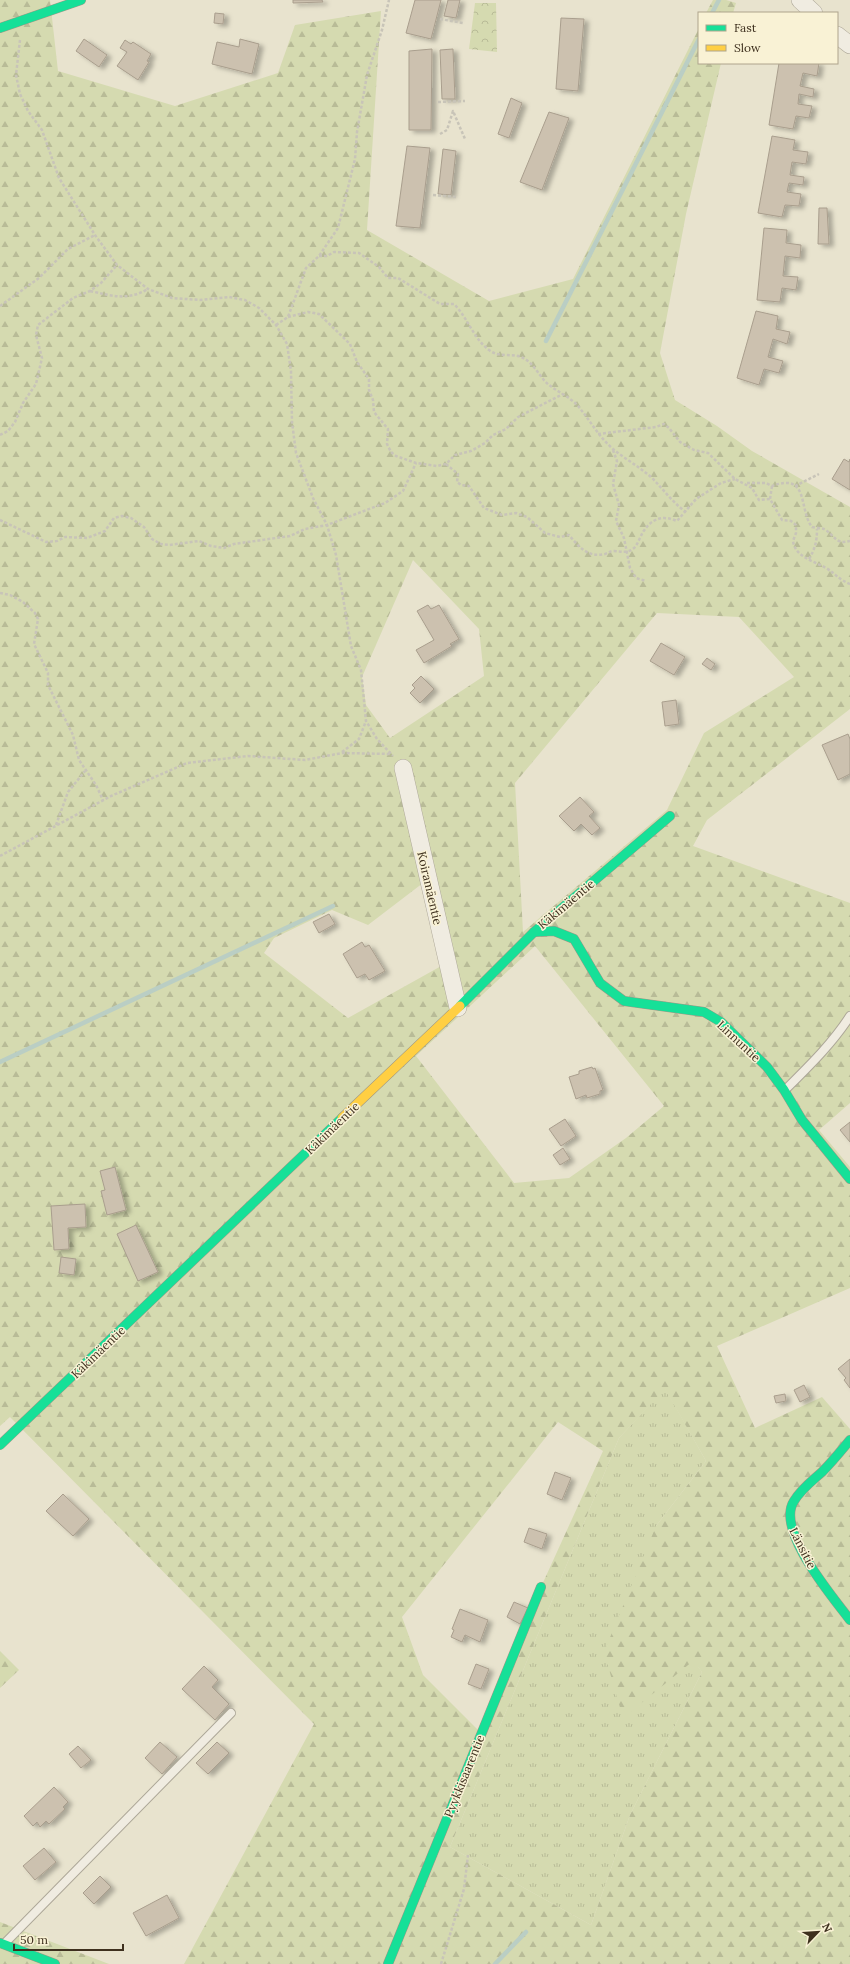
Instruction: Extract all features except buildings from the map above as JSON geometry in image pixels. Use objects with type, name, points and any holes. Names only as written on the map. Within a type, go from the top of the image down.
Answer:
[{"type":"street","points":[[800,0],[813,12]]},
{"type":"street","points":[[0,28],[70,2]]},
{"type":"street","points":[[838,36],[850,46]]},
{"type":"street","name":"Koiramäentie","points":[[403,768],[458,1008]]},
{"type":"street","name":"Käkimäentie","points":[[0,1446],[458,1008],[534,932],[670,816]]},
{"type":"street","name":"Linnuntie","points":[[534,932],[554,931],[574,939],[600,983],[624,1001],[704,1012],[721,1022],[767,1067],[784,1090],[802,1120],[850,1179]]},
{"type":"street","name":"Länsitie","points":[[850,1440],[827,1468],[795,1499],[790,1508],[789,1518],[791,1530],[817,1576],[850,1620]]},
{"type":"street","name":"Pyykkisaarentie","points":[[388,1964],[541,1587]]},
{"type":"street","points":[[2,1944],[55,1964]]},
{"type":"lane","points":[[784,1090],[813,1063],[850,1016]]},
{"type":"lane","points":[[2,1944],[231,1713]]},
{"type":"path","points":[[288,317],[306,268],[319,256],[338,228],[355,159],[357,132],[367,75],[382,30],[389,0]]},
{"type":"path","points":[[440,19],[463,23]]},
{"type":"path","points":[[22,21],[16,75],[20,94],[28,111],[42,130],[60,178],[95,235],[117,265],[148,289],[172,298],[200,300],[229,297],[245,300],[259,308],[276,325],[287,344],[291,371],[292,422],[296,453],[313,498],[327,525],[336,555],[350,646],[361,670],[366,721],[377,739],[403,768]]},
{"type":"path","points":[[438,102],[465,101]]},
{"type":"path","points":[[440,134],[447,130],[453,111],[465,139]]},
{"type":"path","points":[[433,195],[457,197]]},
{"type":"path","points":[[0,306],[39,278],[68,249],[95,235]]},
{"type":"path","points":[[319,256],[327,256],[334,252],[359,252],[379,268],[388,278],[398,278],[440,304],[454,304],[462,311],[479,340],[490,351],[503,356],[520,356],[529,362],[548,384],[564,394],[579,407],[598,434],[613,449],[651,478],[673,503],[686,512]]},
{"type":"path","points":[[0,435],[8,431],[15,422],[23,403],[36,384],[42,358],[36,335],[38,325],[73,298],[90,291],[101,283],[117,265]]},
{"type":"path","points":[[90,291],[120,297],[138,294],[148,289]]},
{"type":"path","points":[[276,325],[288,317],[308,312],[319,314],[350,344],[357,362],[369,379],[369,390],[373,400],[374,412],[388,429],[387,444],[391,452],[396,456],[416,464],[437,466],[446,464],[455,455],[471,451],[493,435],[506,429],[518,417],[564,394]]},
{"type":"path","points":[[598,434],[656,427],[664,424],[680,442],[694,450],[708,453],[735,479],[752,488],[759,500],[770,499]]},
{"type":"path","points":[[613,449],[617,461],[613,484],[619,505],[616,521],[624,538],[630,568],[636,578],[646,581]]},
{"type":"path","points":[[0,520],[46,542],[57,541],[65,537],[87,538],[105,531],[114,518],[122,516],[131,518],[144,527],[152,539],[160,544],[169,545],[199,541],[211,546],[224,548],[234,544],[290,536],[305,529],[327,525],[385,503],[403,491],[416,464]]},
{"type":"path","points":[[446,464],[458,474],[458,482],[461,486],[470,486],[484,508],[502,515],[516,513],[527,517],[546,533],[560,537],[569,535],[580,549],[593,554],[605,554],[612,550],[627,552],[635,548],[644,530],[657,519],[667,517],[677,521],[696,499],[721,483],[735,479]]},
{"type":"path","points":[[795,486],[819,474]]},
{"type":"path","points":[[746,484],[766,483],[772,486],[783,482],[795,486],[802,494],[807,521],[812,527],[817,529],[824,528],[836,540],[844,543],[850,541]]},
{"type":"path","points":[[772,486],[769,493],[770,499],[782,520],[791,521],[796,525],[796,533],[793,541],[798,552],[827,569],[839,580],[850,584]]},
{"type":"path","points":[[809,559],[815,550],[817,529]]},
{"type":"path","points":[[0,593],[10,595],[23,602],[35,613],[38,619],[34,644],[48,673],[48,685],[73,735],[79,760],[85,771],[96,785],[103,800]]},
{"type":"path","points":[[342,753],[358,739],[366,721]]},
{"type":"path","points":[[0,856],[103,800],[187,763],[248,756],[306,760],[342,753],[392,754]]},
{"type":"path","points":[[56,825],[68,792],[85,771]]},
{"type":"path","points":[[441,1964],[464,1889],[468,1855]]},
{"type":"green space","points":[[0,0],[50,0],[58,71],[175,106],[278,73],[295,25],[381,11],[367,230],[489,301],[573,279],[698,30],[698,64],[721,64],[686,214],[660,353],[675,400],[717,426],[752,451],[850,507],[850,709],[707,820],[693,846],[850,903],[850,1103],[819,1130],[850,1167],[850,1288],[717,1346],[755,1428],[822,1397],[850,1429],[850,1964],[184,1964],[314,1724],[10,1417],[0,1426]],"holes":[[[413,560],[479,629],[484,676],[390,738],[366,705],[362,677]],[[657,613],[739,617],[794,677],[704,733],[667,810],[523,932],[515,783]],[[423,883],[443,965],[348,1018],[264,953],[274,938],[332,910],[368,925]],[[535,946],[664,1106],[626,1138],[569,1178],[514,1183],[416,1056]],[[665,1389],[706,1461],[656,1526],[604,1652],[623,1718],[693,1661],[702,1672],[630,1815],[591,1925],[450,1847],[619,1438]],[[558,1422],[603,1451],[541,1587],[481,1733],[423,1675],[402,1617]]]},
{"type":"green space","points":[[713,0],[726,0],[736,3],[733,12],[707,12]]},
{"type":"green space","points":[[475,3],[496,3],[497,52],[469,49]]},
{"type":"green space","points":[[665,1388],[706,1461],[656,1526],[694,1661],[702,1672],[630,1815],[591,1925],[450,1847],[619,1438]]},
{"type":"green space","points":[[0,1651],[19,1670],[0,1688]]},
{"type":"green space","points":[[0,1922],[109,1964],[0,1964]]},
{"type":"waterway","points":[[713,12],[719,0]]},
{"type":"waterway","points":[[546,341],[698,41]]},
{"type":"waterway","points":[[0,1062],[333,906]]},
{"type":"waterway","points":[[495,1964],[526,1932]]},
{"type":"traffic: fast","points":[[0,28],[81,0]]},
{"type":"traffic: fast","points":[[460,1006],[534,932],[670,816]]},
{"type":"traffic: fast","points":[[534,932],[554,931],[574,939],[600,983],[624,1001],[704,1012],[721,1022],[767,1067],[784,1090],[802,1120],[850,1179]]},
{"type":"traffic: fast","points":[[0,1445],[342,1118]]},
{"type":"traffic: fast","points":[[850,1440],[826,1468],[800,1493],[794,1501],[790,1513],[792,1529],[808,1563],[850,1620]]},
{"type":"traffic: fast","points":[[388,1964],[541,1587]]},
{"type":"traffic: fast","points":[[0,1943],[55,1964]]},
{"type":"traffic: slow","points":[[342,1118],[460,1006]]}]
